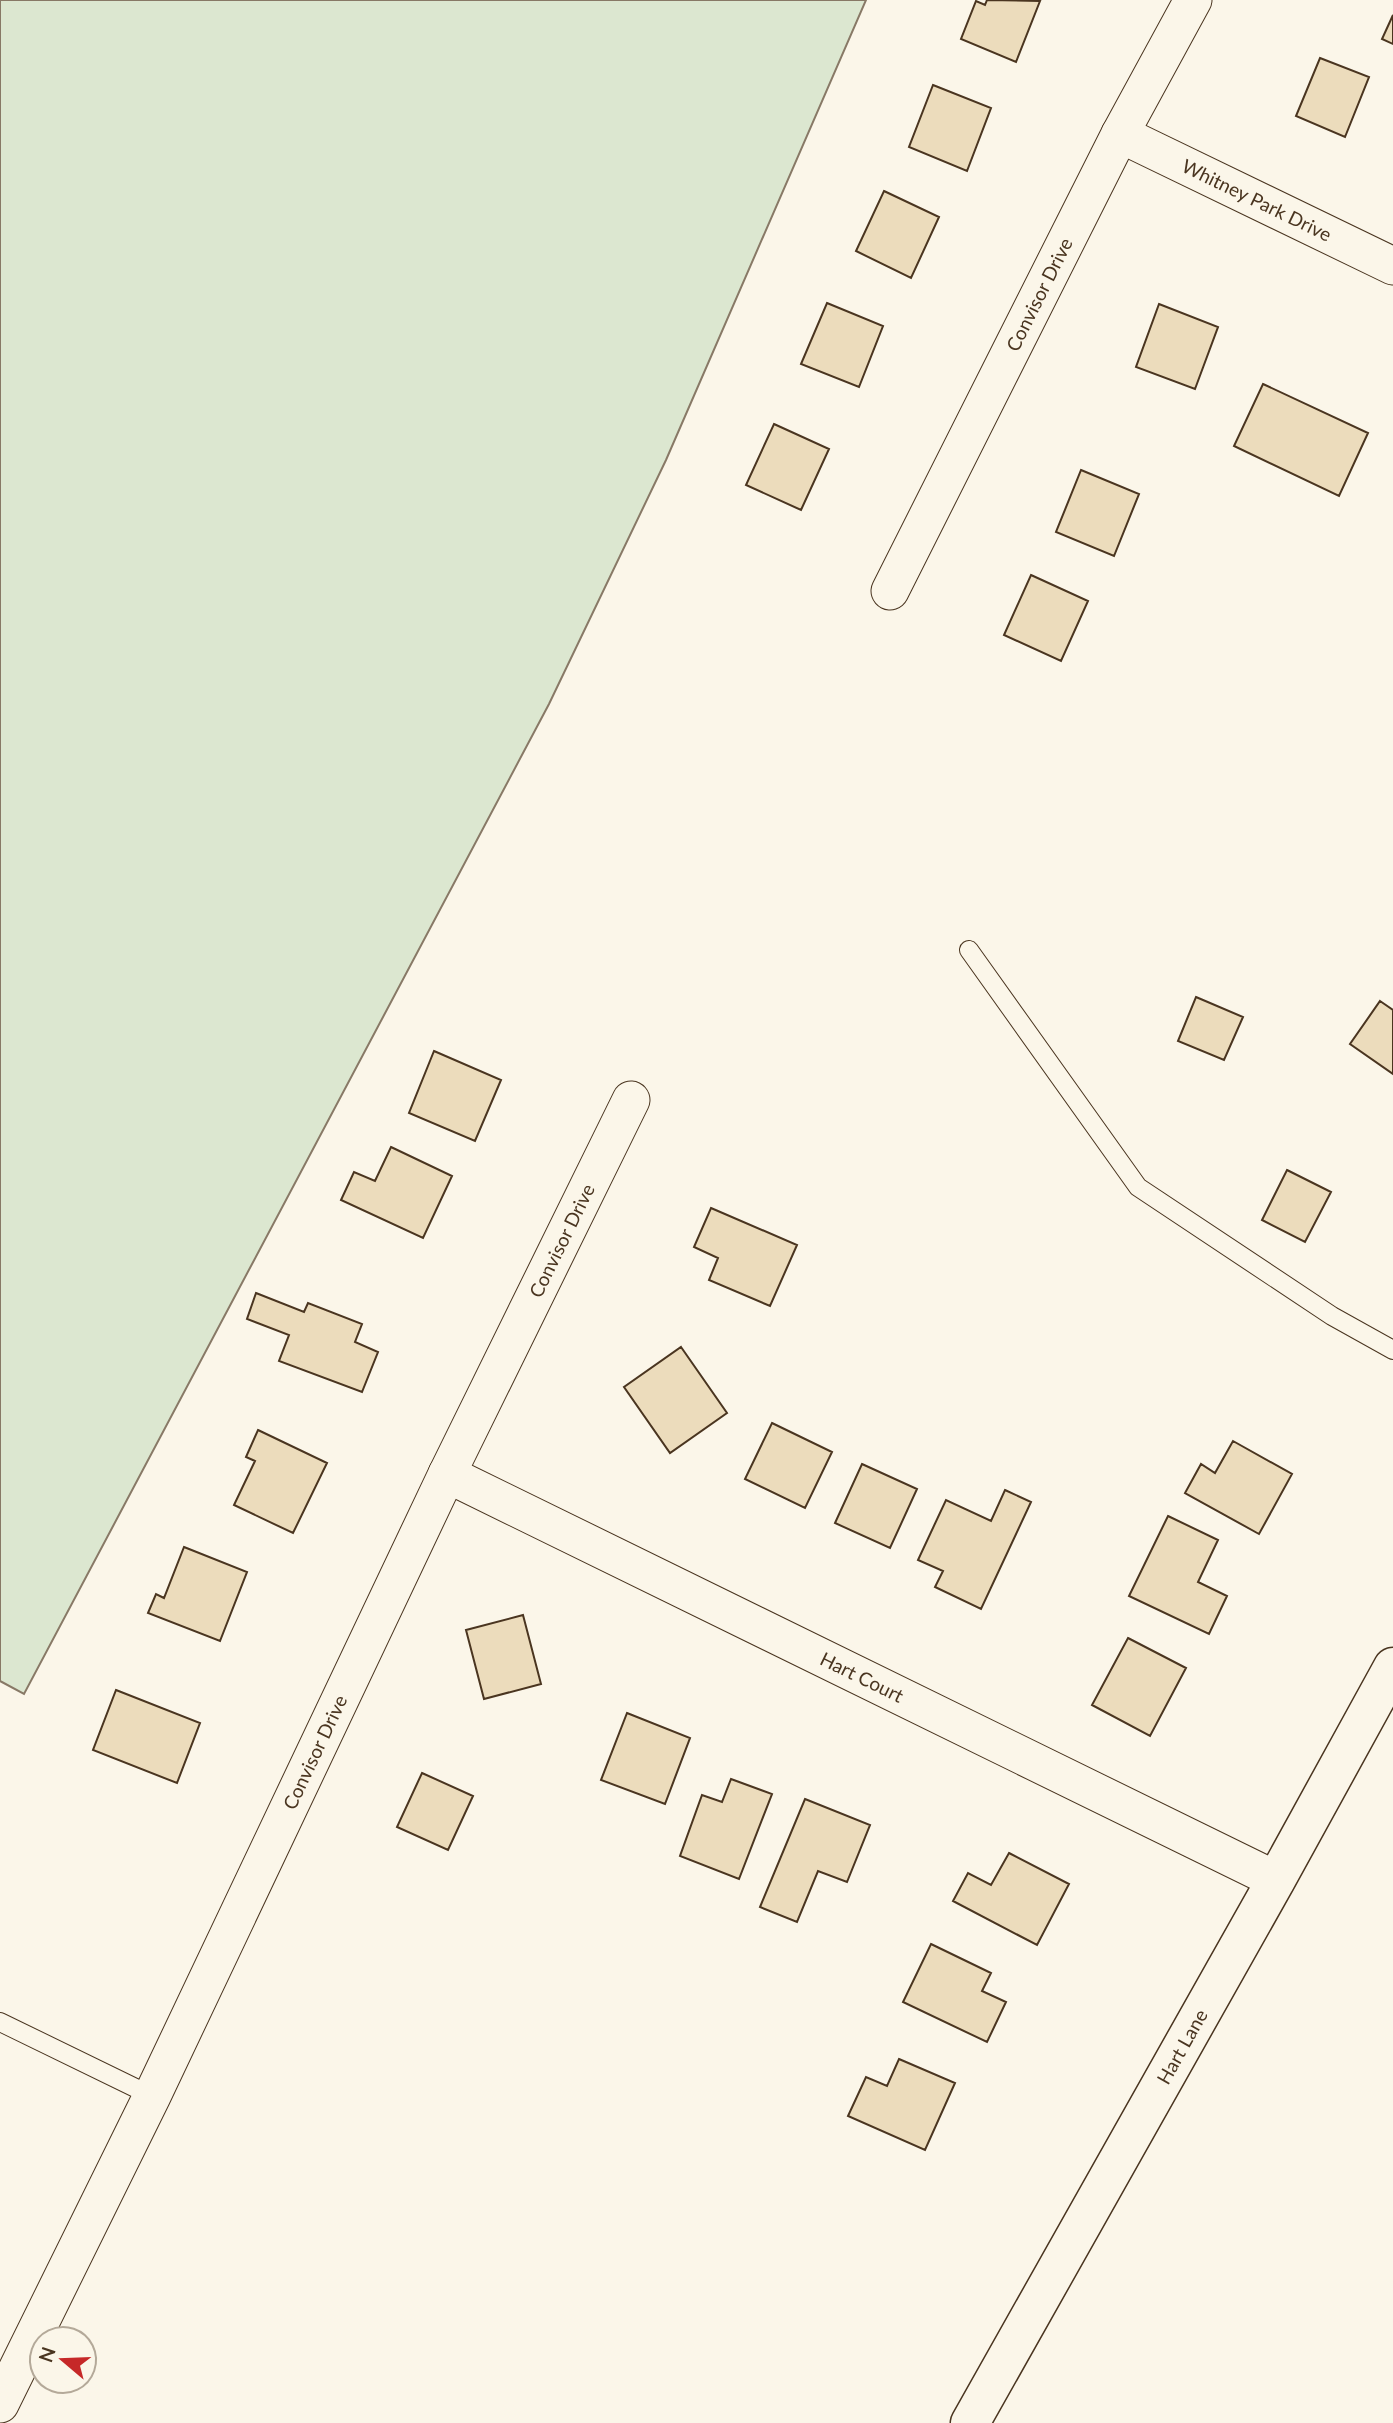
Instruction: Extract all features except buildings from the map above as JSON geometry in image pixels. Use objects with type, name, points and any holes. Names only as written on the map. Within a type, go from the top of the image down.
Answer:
[{"type":"main road","name":"Hart Lane","points":[[970,2423],[1393,1667]]},
{"type":"street","name":"Convisor Drive","points":[[890,591],[1120,134],[1193,0]]},
{"type":"street","name":"Whitney Park Drive","points":[[1120,134],[1393,266]]},
{"type":"street","name":"Convisor Drive","points":[[0,2404],[152,2096],[447,1474],[631,1100]]},
{"type":"street","name":"Hart Court","points":[[447,1474],[1276,1880]]},
{"type":"lane","points":[[970,950],[1138,1187],[1332,1316],[1393,1350]]},
{"type":"lane","points":[[0,2022],[152,2096]]},
{"type":"green space","points":[[0,0],[866,0],[666,460],[549,704],[24,1694],[0,1681]]}]
